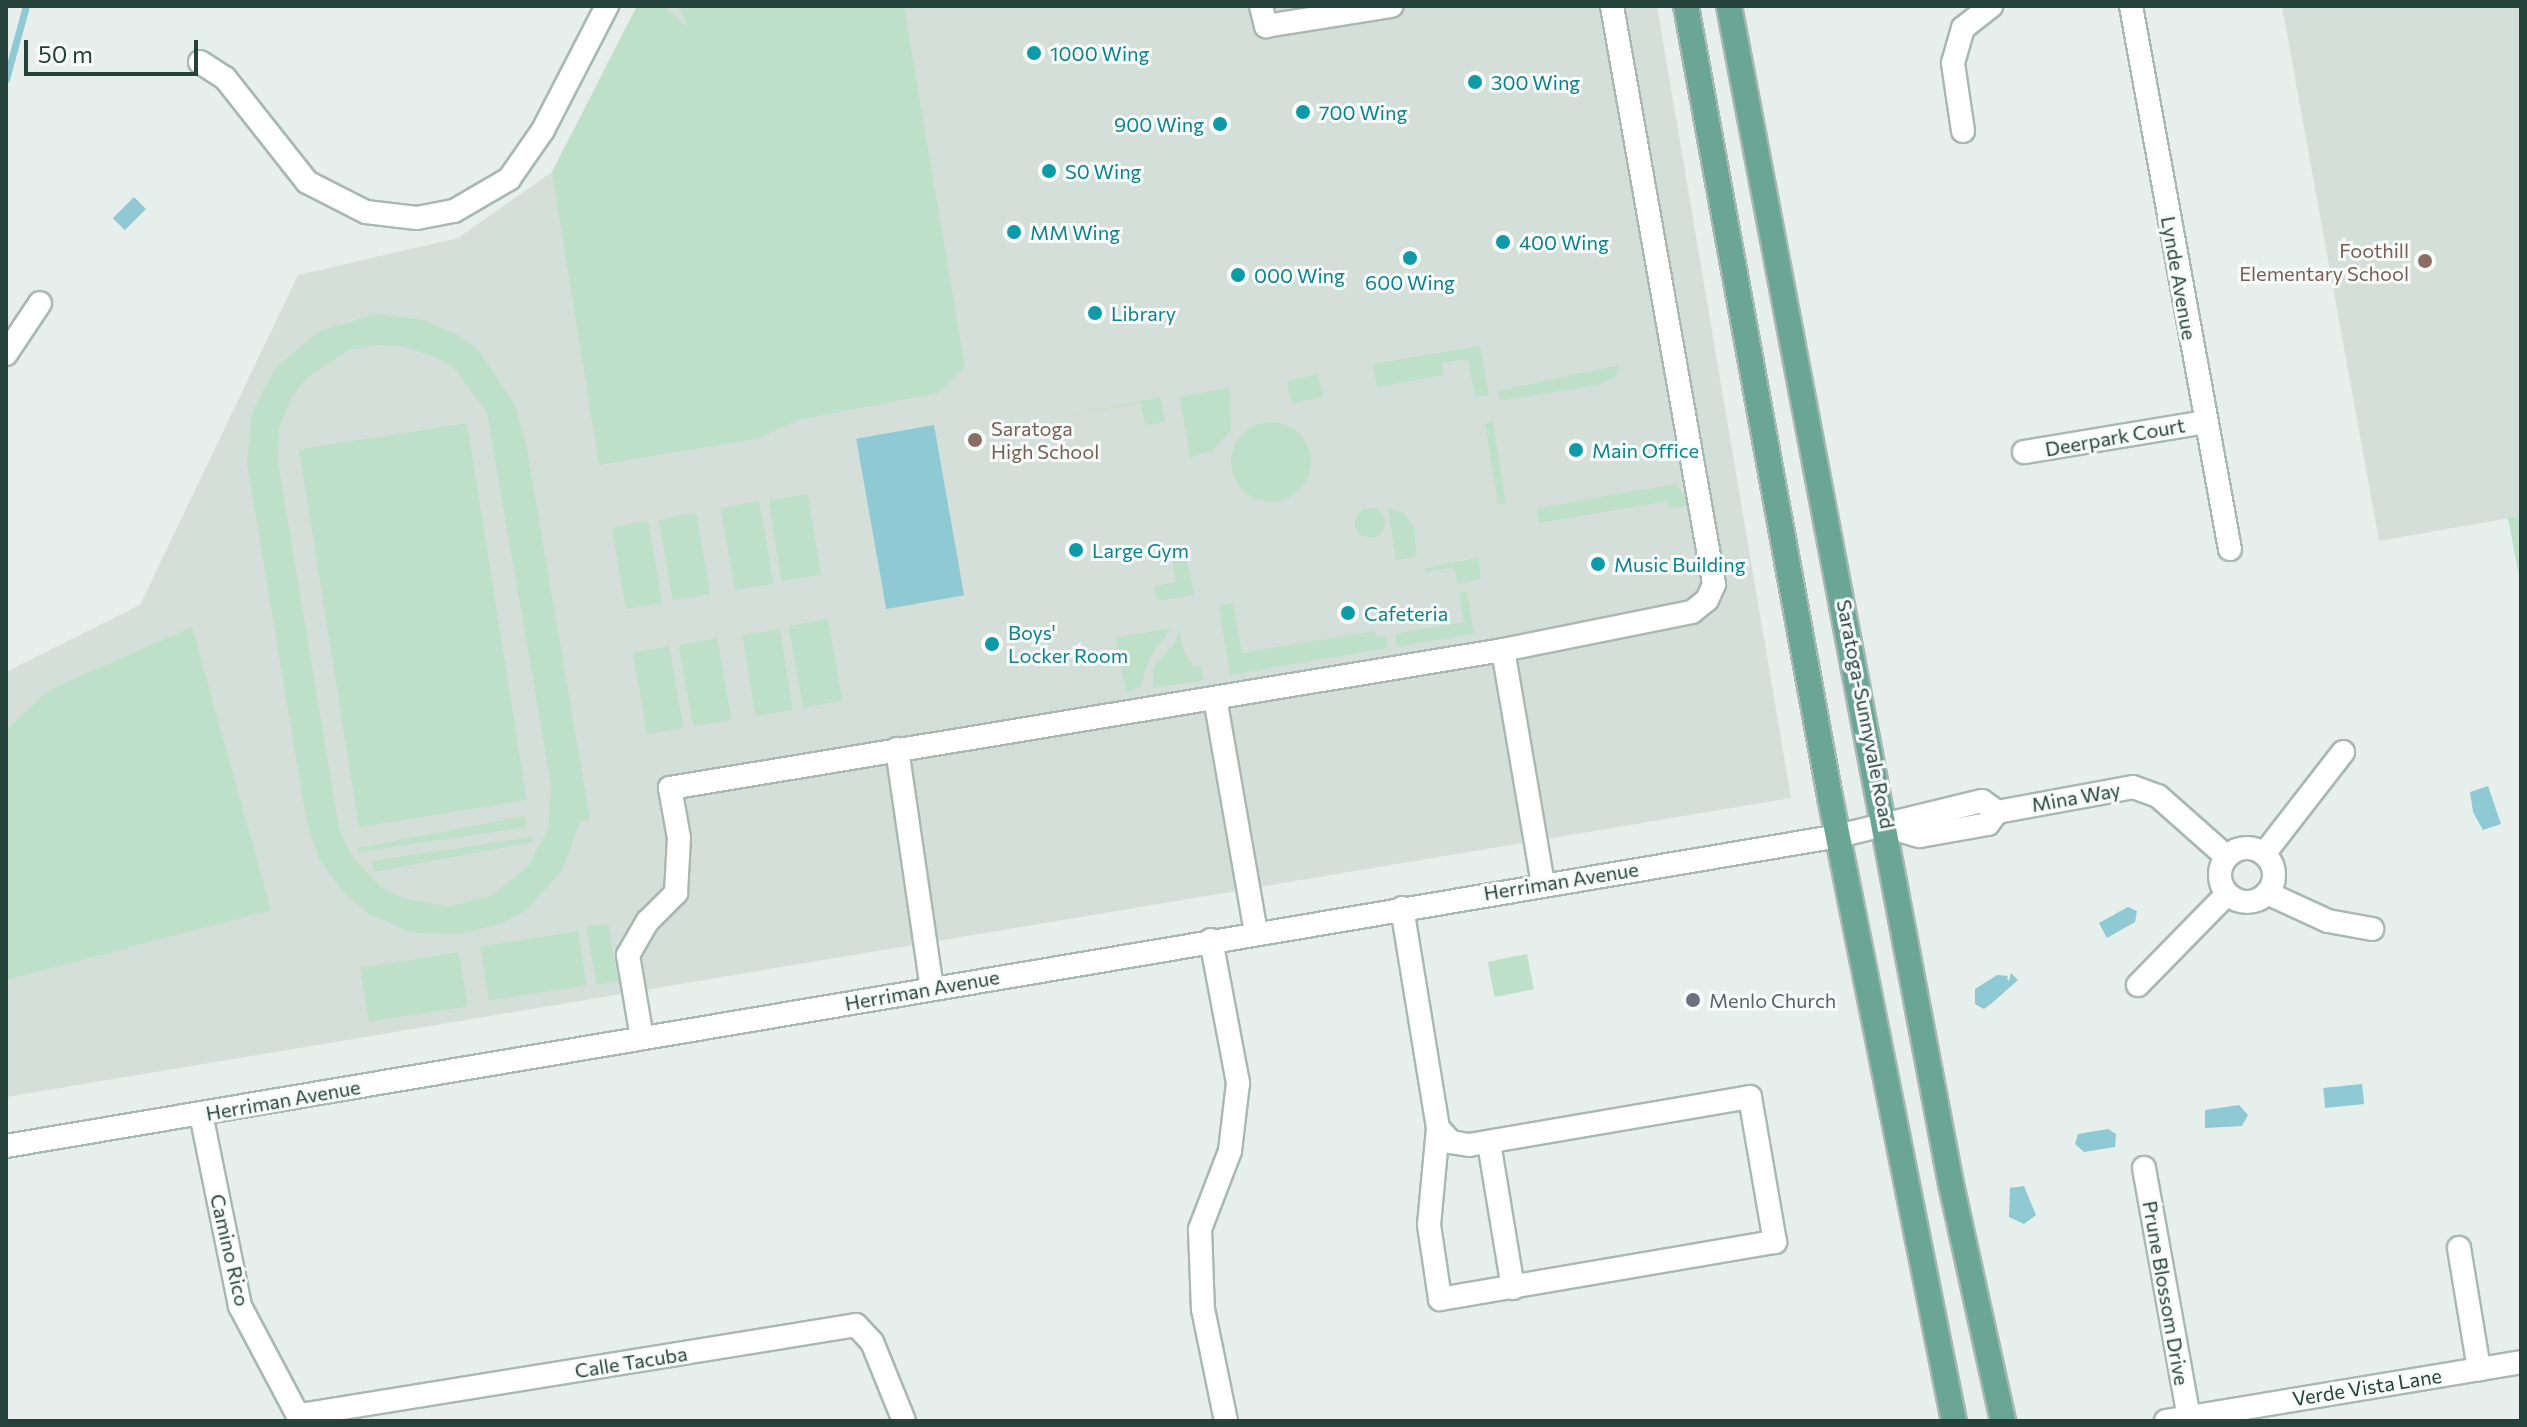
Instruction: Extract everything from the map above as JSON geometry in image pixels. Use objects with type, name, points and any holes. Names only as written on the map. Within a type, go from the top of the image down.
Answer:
[{"type":"main road","points":[[1686,6],[1838,836],[1954,1421]]},
{"type":"main road","name":"Saratoga-Sunnyvale Road","points":[[1729,6],[1888,827],[1951,1184],[2003,1421]]},
{"type":"street","points":[[200,62],[225,78],[307,182],[366,212],[417,218],[454,211],[509,179],[543,130],[607,6]]},
{"type":"street","points":[[1261,6],[1266,26],[1391,6]]},
{"type":"street","points":[[642,1038],[628,955],[648,921],[676,893],[679,838],[670,788],[1503,650],[1692,612],[1707,600],[1714,584],[1612,6]]},
{"type":"street","points":[[1963,131],[1953,63],[1963,28],[1991,6]]},
{"type":"street","name":"Lynde Avenue","points":[[2131,6],[2230,549]]},
{"type":"street","points":[[6,354],[40,303]]},
{"type":"street","name":"Deerpark Court","points":[[2024,452],[2205,422]]},
{"type":"street","points":[[1503,650],[1543,885]]},
{"type":"street","points":[[1215,698],[1256,932]]},
{"type":"street","points":[[897,749],[932,988]]},
{"type":"street","points":[[2264,854],[2343,752]]},
{"type":"street","name":"Mina Way","points":[[1838,836],[1888,827],[1920,836],[1988,824],[1997,812],[2133,787],[2158,796],[2227,857]]},
{"type":"street","name":"Herriman Avenue","points":[[6,1146],[1256,932],[1838,836]]},
{"type":"street","points":[[2267,893],[2272,866],[2264,854],[2242,849],[2227,857],[2220,870],[2227,894],[2243,902],[2267,893],[2328,921],[2372,929]]},
{"type":"street","points":[[2138,985],[2227,894]]},
{"type":"street","points":[[1402,908],[1438,1128],[1429,1225],[1440,1299],[1775,1242],[1750,1097],[1489,1143],[1451,1142],[1438,1128]]},
{"type":"street","points":[[1211,940],[1238,1083],[1230,1151],[1200,1229],[1203,1309],[1226,1421]]},
{"type":"street","name":"Camino Rico","points":[[201,1114],[240,1306],[300,1418]]},
{"type":"street","points":[[1489,1143],[1513,1288]]},
{"type":"street","name":"Prune Blossom Drive","points":[[2144,1168],[2189,1417]]},
{"type":"street","points":[[2459,1248],[2479,1369]]},
{"type":"street","name":"Calle Tacuba","points":[[300,1418],[856,1325],[872,1342],[904,1421]]},
{"type":"street","name":"Verde Vista Lane","points":[[2166,1421],[2521,1362]]},
{"type":"shaded area","name":"Saratoga High School","points":[[637,6],[1657,6],[1791,798],[6,1097],[6,672],[140,605],[298,275],[458,238],[552,172]]},
{"type":"shaded area","name":"Foothill Elementary School","points":[[2282,6],[2521,6],[2521,516],[2379,541]]},
{"type":"green space","points":[[637,6],[663,6],[687,27],[679,6],[904,6],[965,368],[938,393],[798,420],[757,439],[599,465],[552,172]]},
{"type":"green space","points":[[376,314],[424,320],[478,349],[514,404],[526,443],[590,820],[580,822],[563,869],[526,910],[503,923],[462,934],[413,933],[371,915],[344,893],[319,859],[307,823],[247,464],[252,412],[276,367],[320,331]],"holes":[[[377,345],[403,346],[441,359],[456,370],[487,413],[551,784],[548,829],[529,865],[493,895],[448,907],[402,898],[381,887],[351,855],[339,828],[278,462],[279,428],[291,398],[308,377],[349,350]]]},
{"type":"green space","points":[[1480,346],[1489,395],[1475,397],[1468,359],[1442,363],[1444,375],[1377,387],[1373,364]]},
{"type":"green space","points":[[1619,365],[1615,377],[1601,384],[1500,401],[1498,391]]},
{"type":"green space","points":[[1318,374],[1323,396],[1292,404],[1287,381]]},
{"type":"green space","points":[[1230,387],[1231,431],[1212,451],[1190,458],[1180,397]]},
{"type":"green space","points":[[1160,397],[1165,422],[1145,425],[1141,403],[1060,417]]},
{"type":"green space","points":[[1271,422],[1286,425],[1299,434],[1308,447],[1311,462],[1308,477],[1299,490],[1286,499],[1271,502],[1256,499],[1243,490],[1234,477],[1231,462],[1234,447],[1243,434],[1256,425]]},
{"type":"green space","points":[[1493,422],[1506,503],[1498,504],[1485,423]]},
{"type":"green space","points":[[467,423],[527,800],[359,827],[299,450]]},
{"type":"green space","points":[[1677,484],[1690,506],[1669,508],[1667,501],[1539,523],[1537,508]]},
{"type":"green space","points":[[808,494],[821,575],[781,581],[768,500]]},
{"type":"green space","points":[[759,501],[774,584],[735,590],[721,508]]},
{"type":"green space","points":[[1370,508],[1381,512],[1385,523],[1381,534],[1370,538],[1359,534],[1355,523],[1359,512]]},
{"type":"green space","points":[[1388,508],[1402,512],[1414,527],[1417,557],[1396,560]]},
{"type":"green space","points":[[696,513],[710,594],[673,600],[659,520]]},
{"type":"green space","points":[[2521,516],[2521,587],[2508,518]]},
{"type":"green space","points":[[648,521],[662,603],[626,609],[612,527]]},
{"type":"green space","points":[[1187,557],[1194,595],[1157,601],[1154,586],[1176,582],[1172,559]]},
{"type":"green space","points":[[1478,558],[1481,579],[1457,584],[1454,567],[1425,572],[1425,568]]},
{"type":"green space","points":[[1467,591],[1474,634],[1397,647],[1395,634],[1464,622],[1459,593]]},
{"type":"green space","points":[[1233,603],[1242,653],[1374,631],[1376,637],[1386,636],[1388,648],[1230,675],[1219,606]]},
{"type":"green space","points":[[828,619],[842,701],[803,708],[789,626]]},
{"type":"green space","points":[[192,627],[271,910],[6,980],[6,730],[49,690]]},
{"type":"green space","points":[[1178,627],[1185,654],[1194,667],[1201,666],[1204,680],[1153,688],[1153,668],[1176,641]]},
{"type":"green space","points":[[1171,628],[1150,657],[1140,687],[1126,693],[1116,638]]},
{"type":"green space","points":[[780,629],[793,710],[755,716],[742,635]]},
{"type":"green space","points":[[717,638],[731,720],[693,727],[679,645]]},
{"type":"green space","points":[[669,646],[683,728],[647,734],[633,652]]},
{"type":"green space","points":[[525,816],[527,827],[359,852],[358,848]]},
{"type":"green space","points":[[532,837],[533,842],[374,872],[372,861]]},
{"type":"green space","points":[[608,923],[618,981],[597,985],[586,927]]},
{"type":"green space","points":[[578,931],[587,985],[489,1001],[480,946]]},
{"type":"green space","points":[[459,952],[468,1006],[369,1022],[360,968]]},
{"type":"green space","points":[[1527,954],[1534,989],[1495,997],[1488,962]]},
{"type":"water","points":[[134,197],[146,209],[125,230],[113,218]]},
{"type":"water","points":[[934,425],[964,595],[886,609],[856,439]]},
{"type":"water","points":[[2488,786],[2501,824],[2483,830],[2473,812],[2470,792]]},
{"type":"water","points":[[2128,907],[2137,911],[2135,922],[2107,938],[2099,923]]},
{"type":"water","points":[[2011,973],[2018,980],[1992,1003],[1984,1009],[1975,1004],[1975,989],[1997,975],[2008,976],[2009,981]]},
{"type":"water","points":[[2362,1084],[2364,1104],[2325,1108],[2323,1088]]},
{"type":"water","points":[[2239,1105],[2248,1115],[2242,1126],[2205,1128],[2205,1110]]},
{"type":"water","points":[[2108,1129],[2116,1134],[2115,1147],[2084,1152],[2075,1144],[2078,1134]]},
{"type":"water","points":[[2024,1186],[2036,1215],[2024,1224],[2009,1217],[2010,1188]]},
{"type":"waterway","points":[[6,79],[26,6]]},
{"type":"place","name":"1000 Wing","points":[[1034,53]]},
{"type":"place","name":"300 Wing","points":[[1475,82]]},
{"type":"place","name":"700 Wing","points":[[1303,112]]},
{"type":"place","name":"900 Wing","points":[[1220,124]]},
{"type":"place","name":"S0 Wing","points":[[1049,171]]},
{"type":"place","name":"MM Wing","points":[[1014,232]]},
{"type":"place","name":"400 Wing","points":[[1503,242]]},
{"type":"place","name":"600 Wing","points":[[1410,258]]},
{"type":"place","name":"Foothill Elementary School","points":[[2425,261]]},
{"type":"place","name":"000 Wing","points":[[1238,275]]},
{"type":"place","name":"Library","points":[[1095,313]]},
{"type":"place","name":"Saratoga High School","points":[[975,440]]},
{"type":"place","name":"Main Office","points":[[1576,450]]},
{"type":"place","name":"Large Gym","points":[[1076,550]]},
{"type":"place","name":"Music Building","points":[[1598,564]]},
{"type":"place","name":"Cafeteria","points":[[1348,613]]},
{"type":"place","name":"Boys' Locker Room","points":[[992,644]]},
{"type":"place","name":"Menlo Church","points":[[1693,1000]]}]
